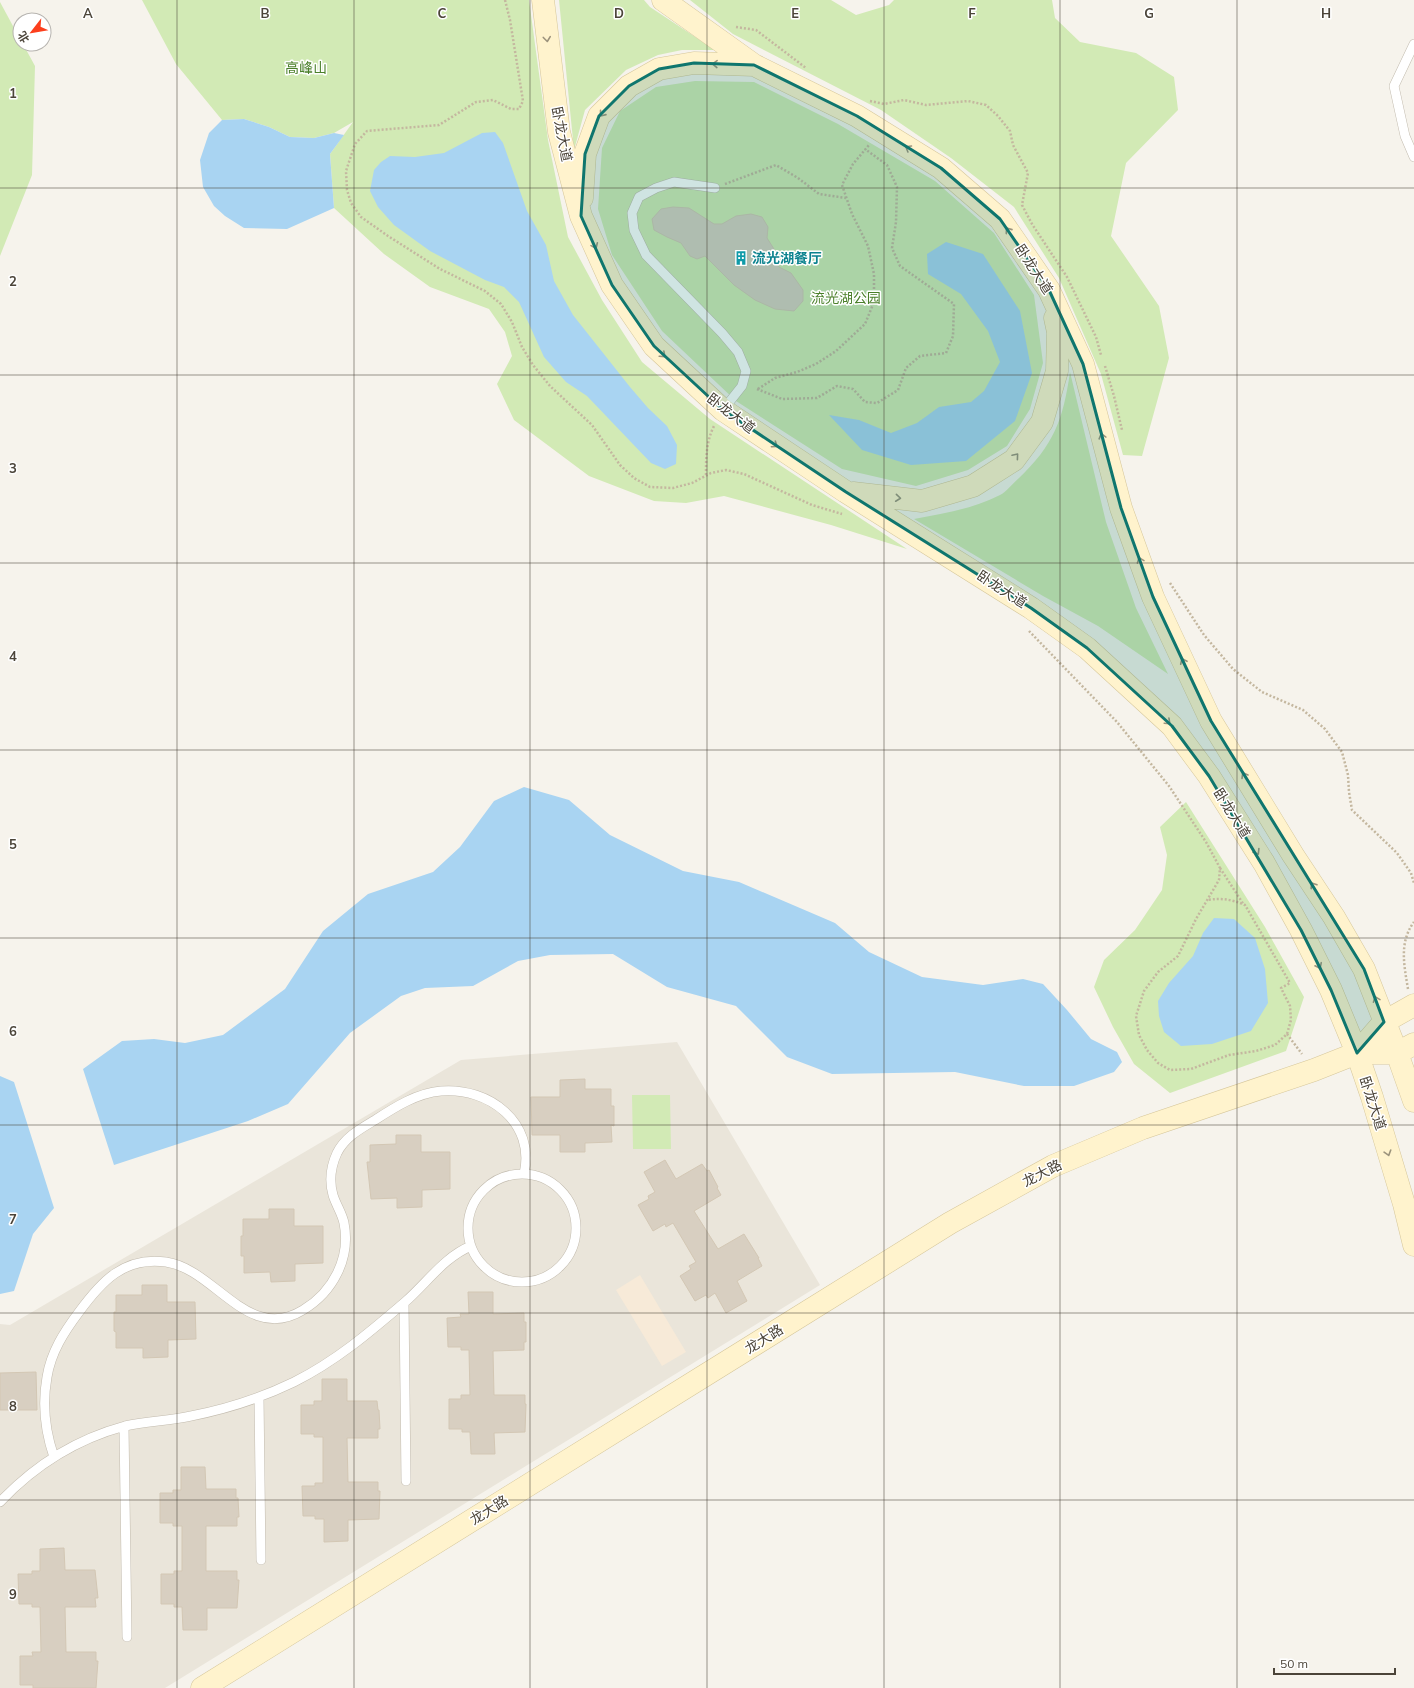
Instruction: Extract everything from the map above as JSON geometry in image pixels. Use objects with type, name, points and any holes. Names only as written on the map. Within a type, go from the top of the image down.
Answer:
[{"type":"main road","name":"卧龙大道","points":[[542,0],[559,132],[581,216],[612,285],[654,346],[723,410],[846,492],[1024,604],[1087,648],[1172,726],[1209,776],[1275,883],[1301,930],[1331,990],[1357,1053],[1414,1245]]},
{"type":"main road","name":"卧龙大道","points":[[663,0],[754,65],[856,116],[941,168],[1000,219],[1048,290],[1083,364],[1121,508],[1159,611],[1211,721],[1357,956],[1364,969],[1384,1022],[1406,1048],[1414,1101]]},
{"type":"main road","points":[[581,216],[586,154],[598,116],[629,86],[659,69],[687,64],[754,65]]},
{"type":"main road","points":[[846,492],[922,501],[973,486],[1014,460],[1042,422],[1058,371],[1058,332],[1048,290]]},
{"type":"main road","points":[[1357,1053],[1384,1022],[1411,1000]]},
{"type":"main road","points":[[1357,1053],[1406,1048]]},
{"type":"main road","name":"龙大路","points":[[202,1688],[937,1231],[1053,1166],[1143,1128],[1314,1070],[1357,1053]]},
{"type":"lane","points":[[1414,44],[1394,86],[1405,136],[1414,157]]},
{"type":"lane","points":[[715,188],[674,182],[656,188],[639,197],[632,213],[634,230],[646,255],[722,333],[738,352],[746,370],[742,386],[723,410]]},
{"type":"lane","points":[[54,1457],[47,1432],[44,1407],[47,1376],[54,1353],[66,1329],[96,1290],[104,1281],[117,1272],[136,1264],[148,1262],[169,1262],[177,1264],[204,1279],[248,1313],[267,1318],[276,1318],[296,1314],[304,1310],[322,1295],[335,1279],[344,1256],[346,1234],[344,1221],[333,1195],[332,1184],[332,1167],[338,1151],[344,1142],[361,1128],[409,1101],[429,1093],[448,1091],[468,1093],[483,1097],[506,1112],[514,1121],[524,1140],[526,1161],[524,1174]]},
{"type":"lane","points":[[524,1174],[538,1176],[557,1187],[570,1205],[576,1227],[571,1249],[566,1259],[549,1274],[528,1281],[517,1282],[506,1279],[486,1268],[478,1260],[471,1246],[468,1228],[472,1206],[477,1196],[485,1188],[504,1176],[524,1174]]},
{"type":"lane","points":[[0,1502],[22,1480],[54,1457],[87,1440],[124,1427],[144,1422],[202,1414],[259,1397],[295,1381],[338,1357],[404,1303],[452,1256],[471,1246]]},
{"type":"lane","points":[[404,1303],[406,1481]]},
{"type":"lane","points":[[259,1397],[260,1560]]},
{"type":"lane","points":[[124,1427],[127,1637]]},
{"type":"path","points":[[758,389],[775,378],[797,372],[816,364],[836,351],[865,324],[874,302],[874,274],[868,246],[842,185],[853,164],[880,131]]},
{"type":"path","points":[[742,386],[758,389],[782,399],[817,398],[837,386],[853,389],[865,402],[877,403],[898,390],[906,368],[920,356],[946,353],[953,336],[954,304],[900,266],[892,248],[896,222],[897,188],[887,166],[865,149]]},
{"type":"path","points":[[715,188],[776,165],[798,178],[819,194],[847,198]]},
{"type":"path","points":[[706,475],[706,452],[710,434],[723,410]]},
{"type":"path","points":[[1220,868],[1245,905],[1290,983],[1281,988],[1290,1006],[1291,1020],[1286,1034],[1275,1045],[1256,1051],[1229,1055],[1191,1069],[1170,1070],[1158,1063],[1147,1050],[1139,1035],[1136,1016],[1144,991],[1158,972],[1178,956],[1207,900],[1222,898],[1234,900],[1245,905]]},
{"type":"path","points":[[1411,1000],[1403,948],[1407,931],[1414,922]]},
{"type":"path","points":[[1286,1034],[1314,1070]]},
{"type":"highlighted area","points":[[694,63],[754,65],[857,116],[941,168],[1000,219],[1049,290],[1083,364],[1121,508],[1153,597],[1211,721],[1364,969],[1384,1022],[1357,1053],[1331,990],[1301,930],[1209,776],[1172,726],[1087,648],[1031,608],[846,492],[723,410],[654,346],[612,285],[581,216],[585,154],[599,116],[629,86],[659,69]]},
{"type":"shaded area","points":[[677,1042],[820,1285],[165,1688],[0,1688],[0,1324],[10,1325],[461,1060]]},
{"type":"shaded area","points":[[640,1275],[686,1352],[662,1366],[616,1290]]},
{"type":"green space","name":"高峰山","points":[[142,0],[529,0],[548,140],[568,237],[602,300],[642,362],[710,419],[907,549],[831,525],[724,496],[686,503],[654,501],[589,476],[514,420],[497,384],[512,356],[505,332],[489,309],[430,287],[384,254],[334,208],[330,154],[353,122],[334,133],[314,138],[290,137],[269,127],[244,119],[222,120],[176,64]]},
{"type":"green space","points":[[559,0],[644,0],[650,7],[715,50],[682,50],[658,55],[626,70],[585,110],[574,150]]},
{"type":"green space","points":[[690,0],[831,0],[856,15],[889,5],[894,0],[1052,0],[1055,18],[1080,42],[1136,53],[1174,77],[1178,110],[1126,163],[1111,236],[1159,306],[1169,358],[1142,456],[1123,455],[1101,374],[1059,278],[1014,207],[951,158],[881,110],[733,34]]},
{"type":"green space","points":[[0,2],[12,24],[12,52],[27,52],[35,66],[32,175],[0,256]]},
{"type":"green space","name":"流光湖公园","points":[[695,81],[754,82],[838,124],[935,181],[994,233],[1034,295],[1043,363],[1030,409],[1007,446],[968,470],[916,486],[842,469],[736,401],[662,331],[612,255],[598,209],[602,148],[620,111],[656,87]]},
{"type":"green space","points":[[1070,372],[1106,522],[1136,608],[1168,674],[1098,626],[1043,596],[914,519],[979,504],[1000,495],[1007,490],[1040,455],[1055,431],[1064,404]]},
{"type":"green space","points":[[1186,802],[1265,927],[1304,997],[1286,1051],[1170,1093],[1134,1064],[1113,1027],[1094,987],[1104,960],[1135,930],[1162,890],[1167,855],[1160,827]]},
{"type":"green space","points":[[632,1095],[670,1095],[671,1149],[633,1149]]},
{"type":"water","points":[[244,119],[269,127],[290,137],[314,138],[334,133],[344,135],[330,154],[334,208],[287,229],[244,228],[225,216],[214,206],[203,187],[200,160],[209,133],[222,120]]},
{"type":"water","points":[[495,132],[503,143],[527,211],[546,245],[554,281],[573,315],[630,387],[648,408],[667,426],[677,445],[676,464],[665,469],[651,463],[587,396],[566,382],[544,357],[519,302],[504,287],[485,280],[430,251],[394,225],[378,207],[370,191],[374,170],[381,162],[390,156],[415,157],[444,153],[482,133]]},
{"type":"water","points":[[946,242],[983,254],[1020,311],[1032,373],[1015,421],[966,461],[911,465],[862,450],[829,415],[859,420],[891,433],[917,423],[939,407],[971,402],[984,391],[1000,362],[988,331],[961,294],[928,274],[927,254]]},
{"type":"water","points":[[524,787],[569,800],[610,835],[683,871],[739,882],[835,923],[869,952],[922,977],[983,985],[1023,979],[1043,984],[1091,1039],[1117,1052],[1122,1062],[1114,1072],[1074,1086],[1024,1086],[955,1072],[832,1074],[787,1057],[736,1006],[667,987],[613,954],[550,955],[518,961],[473,986],[425,988],[401,996],[350,1033],[288,1104],[248,1121],[114,1165],[83,1069],[122,1041],[154,1039],[185,1043],[223,1035],[285,989],[323,931],[368,894],[433,872],[460,847],[494,801]]},
{"type":"water","points":[[1214,918],[1234,919],[1255,938],[1265,969],[1268,1003],[1251,1031],[1212,1044],[1181,1046],[1164,1032],[1159,1016],[1158,1001],[1169,983],[1193,956],[1203,933]]},
{"type":"water","points":[[0,1076],[14,1082],[54,1208],[33,1234],[14,1291],[0,1294]]},
{"type":"building","name":"流光湖餐厅","points":[[673,207],[689,208],[714,224],[722,224],[736,216],[751,214],[762,217],[768,227],[767,238],[774,249],[775,259],[779,267],[791,273],[803,290],[803,301],[794,311],[775,309],[755,300],[734,285],[705,256],[697,259],[690,256],[681,243],[654,230],[652,219],[661,209]]},
{"type":"building","points":[[585,1079],[585,1089],[611,1089],[611,1106],[614,1106],[614,1126],[611,1125],[612,1142],[585,1143],[585,1152],[560,1152],[560,1135],[532,1135],[531,1097],[560,1097],[560,1080]]},
{"type":"building","points":[[396,1135],[421,1135],[421,1152],[450,1152],[450,1189],[422,1190],[422,1207],[397,1208],[397,1198],[371,1199],[367,1162],[370,1162],[370,1145],[396,1144]]},
{"type":"building","points":[[665,1160],[676,1179],[702,1164],[707,1171],[709,1170],[721,1195],[694,1211],[718,1249],[744,1234],[759,1258],[762,1266],[737,1281],[747,1301],[726,1313],[715,1293],[708,1298],[706,1295],[695,1301],[680,1276],[691,1269],[689,1266],[696,1262],[673,1223],[666,1227],[665,1224],[653,1231],[638,1205],[649,1199],[648,1196],[655,1192],[644,1172]]},
{"type":"building","points":[[269,1209],[294,1209],[294,1226],[323,1226],[323,1263],[295,1264],[295,1281],[271,1282],[270,1272],[244,1273],[244,1256],[241,1256],[243,1219],[269,1219]]},
{"type":"building","points":[[142,1285],[167,1285],[167,1302],[195,1302],[196,1339],[168,1340],[168,1357],[143,1358],[143,1348],[116,1348],[114,1312],[116,1312],[116,1295],[142,1295]]},
{"type":"building","points":[[468,1292],[493,1292],[493,1314],[524,1313],[524,1322],[526,1322],[526,1342],[524,1342],[524,1350],[493,1351],[494,1395],[525,1395],[526,1404],[525,1432],[494,1433],[495,1454],[471,1454],[470,1432],[462,1432],[462,1429],[449,1429],[449,1399],[461,1399],[461,1395],[470,1395],[469,1350],[461,1350],[461,1347],[448,1347],[447,1318],[461,1317],[460,1314],[469,1314]]},
{"type":"building","points":[[36,1372],[37,1410],[0,1410],[0,1373]]},
{"type":"building","points":[[322,1379],[347,1379],[347,1401],[377,1401],[379,1410],[380,1429],[378,1429],[378,1438],[347,1438],[348,1482],[378,1482],[378,1491],[380,1491],[379,1519],[348,1520],[348,1541],[324,1542],[324,1519],[315,1519],[315,1516],[303,1516],[302,1486],[315,1486],[315,1483],[323,1483],[323,1437],[314,1437],[314,1434],[301,1434],[301,1405],[314,1405],[314,1401],[322,1401]]},
{"type":"building","points":[[181,1467],[205,1467],[206,1489],[236,1489],[236,1498],[238,1498],[239,1517],[237,1517],[237,1526],[206,1526],[206,1571],[237,1571],[237,1580],[239,1580],[237,1608],[207,1608],[207,1630],[183,1630],[182,1607],[174,1607],[174,1604],[161,1604],[161,1574],[174,1574],[174,1571],[182,1571],[182,1526],[173,1526],[173,1523],[160,1523],[160,1493],[173,1493],[173,1490],[181,1490]]},
{"type":"building","points":[[64,1548],[65,1570],[95,1570],[98,1598],[95,1598],[96,1607],[65,1607],[66,1652],[96,1652],[96,1661],[98,1661],[96,1688],[33,1688],[33,1685],[20,1685],[20,1656],[33,1656],[32,1652],[41,1652],[40,1607],[32,1607],[32,1604],[19,1604],[18,1574],[32,1574],[32,1571],[40,1571],[40,1549]]},
{"type":"place","name":"流光湖餐厅","points":[[741,258]]}]
